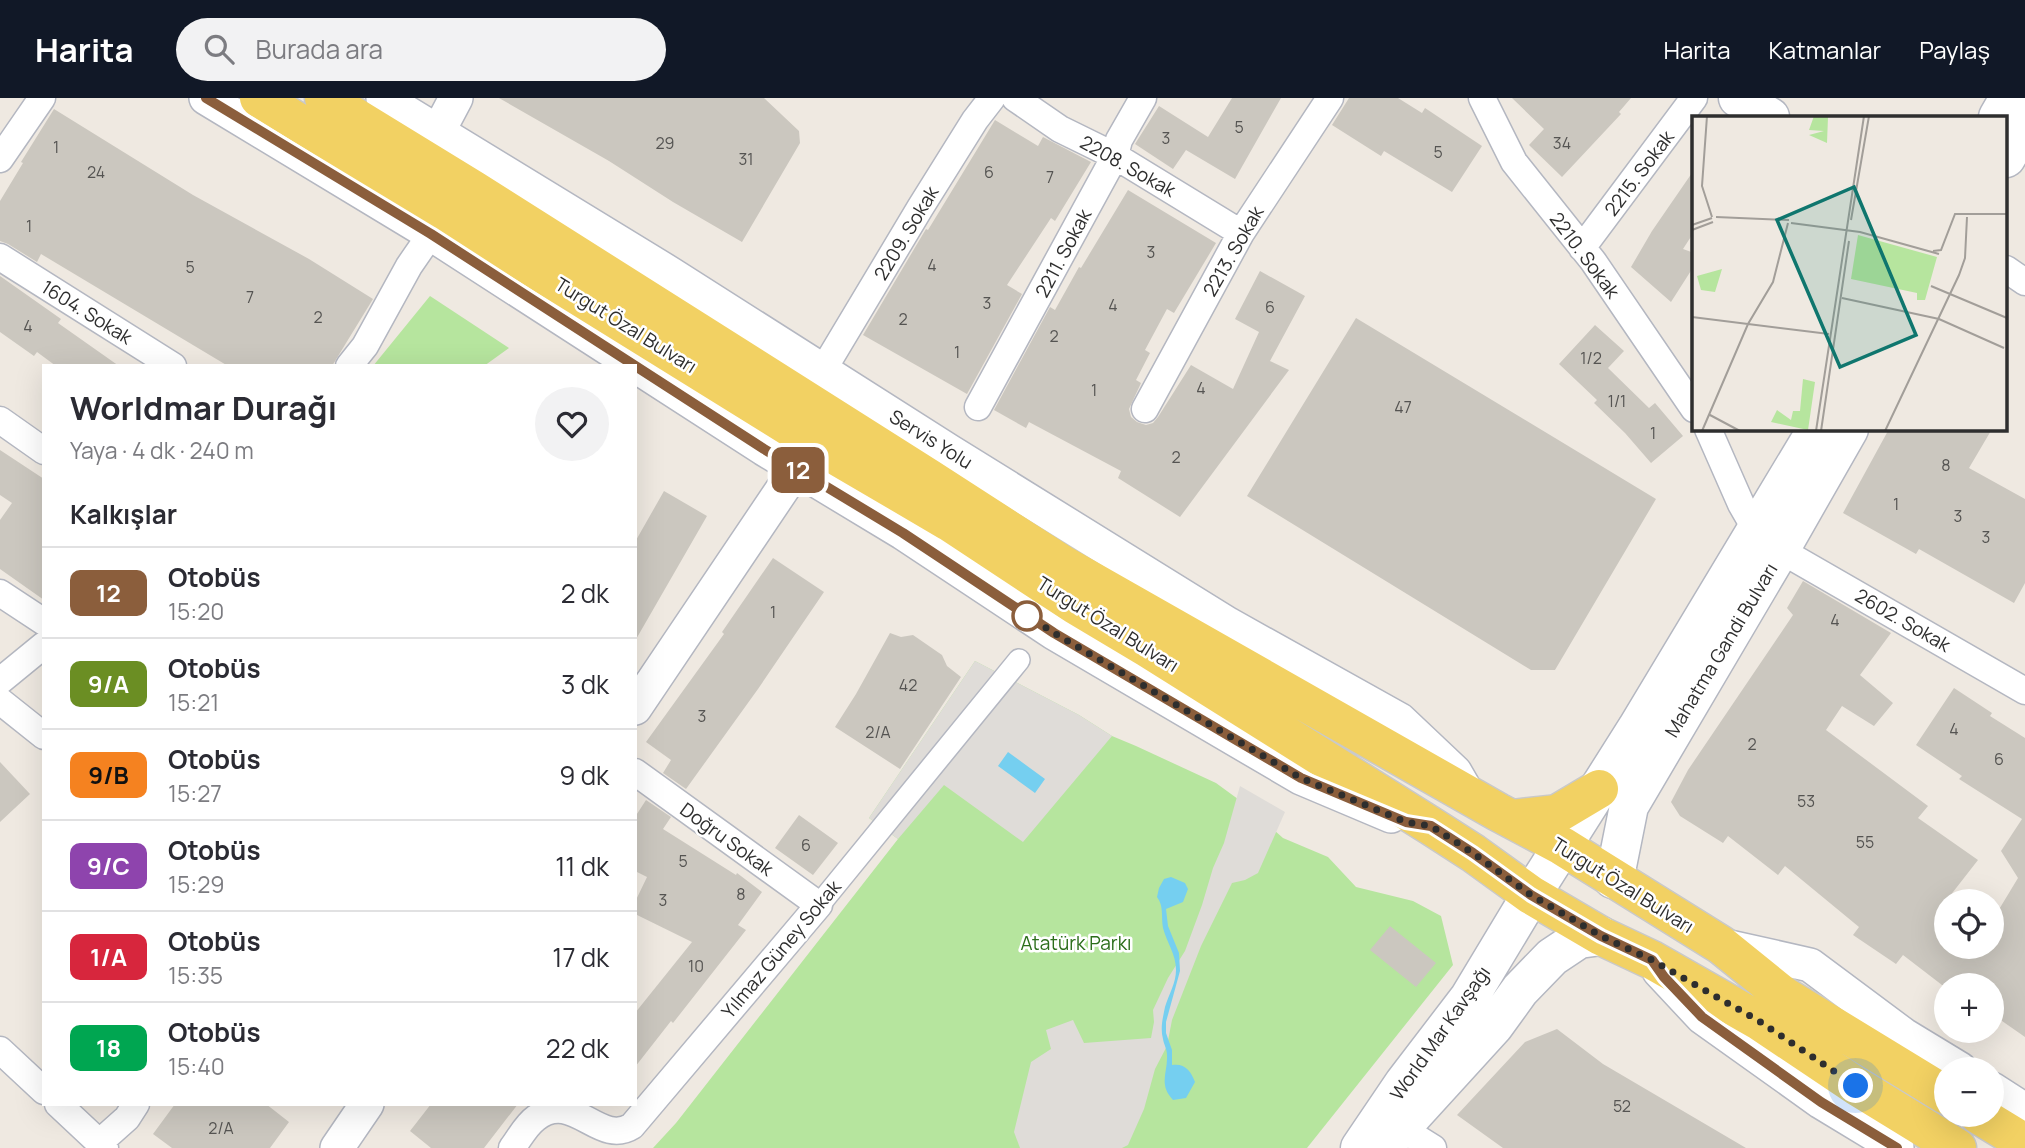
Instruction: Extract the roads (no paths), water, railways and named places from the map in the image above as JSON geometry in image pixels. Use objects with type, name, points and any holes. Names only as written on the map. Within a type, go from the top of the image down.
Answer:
[{"type":"main road","name":"Turgut Özal Bulvarı","points":[[259,98],[832,454],[949,522],[1076,605],[1431,826],[1531,895],[1759,1021],[1856,1086],[1957,1148]]},
{"type":"main road","name":"Turgut Özal Bulvarı","points":[[324,98],[474,190],[1062,564],[1562,846],[1721,945],[1784,996],[1934,1088]]},
{"type":"main road","points":[[1738,98],[1768,116]]},
{"type":"main road","points":[[1999,116],[2009,98]]},
{"type":"main road","points":[[2008,155],[2025,127]]},
{"type":"main road","name":"Mahatma Gandi Bulvarı","points":[[1613,878],[1629,806],[1768,540],[1817,430]]},
{"type":"main road","name":"Mahatma Gandi Bulvarı","points":[[1562,846],[1637,728],[1848,430]]},
{"type":"main road","points":[[1512,819],[1557,814],[1599,789]]},
{"type":"main road","name":"World Mar Kavşağı","points":[[1360,1148],[1404,1083],[1469,998],[1562,846]]},
{"type":"main road","name":"World Mar Kavşağı","points":[[1405,1141],[1520,990],[1552,957],[1579,939],[1601,936]]},
{"type":"main road","points":[[1999,1127],[2025,1143]]},
{"type":"street","points":[[0,159],[42,98]]},
{"type":"street","points":[[206,98],[431,234],[633,364]]},
{"type":"street","name":"Servis Yolu","points":[[383,98],[671,274],[949,452],[1228,624],[1400,720],[1455,772],[1467,793]]},
{"type":"street","points":[[438,132],[456,98]]},
{"type":"street","name":"2209. Sokak","points":[[823,370],[920,208],[975,120],[992,98]]},
{"type":"street","name":"2208. Sokak","points":[[1015,98],[1060,128],[1115,156],[1241,233]]},
{"type":"street","name":"2211. Sokak","points":[[978,407],[1115,156],[1119,140],[1143,98]]},
{"type":"street","name":"2213. Sokak","points":[[1145,409],[1241,233],[1330,98]]},
{"type":"street","name":"2210. Sokak","points":[[1482,98],[1514,162],[1582,247],[1692,407]]},
{"type":"street","name":"2215. Sokak","points":[[1582,247],[1694,98]]},
{"type":"street","points":[[351,364],[365,346],[409,266],[431,234]]},
{"type":"street","name":"1604. Sokak","points":[[0,257],[170,364]]},
{"type":"street","points":[[2008,270],[2025,282]]},
{"type":"street","points":[[637,367],[796,469],[903,533],[1054,633],[1301,778],[1406,822],[1431,826]]},
{"type":"street","points":[[0,420],[42,450]]},
{"type":"street","points":[[1707,430],[1741,504],[1768,540]]},
{"type":"street","points":[[637,705],[796,469]]},
{"type":"street","name":"2602. Sokak","points":[[1768,540],[2024,688]]},
{"type":"street","points":[[0,593],[42,621]]},
{"type":"street","points":[[0,681],[42,647]]},
{"type":"street","name":"Yılmaz Güney Sokak","points":[[512,1148],[534,1118],[559,1108],[612,1130],[632,1126],[819,905],[1019,660]]},
{"type":"street","points":[[0,701],[42,734]]},
{"type":"street","name":"Doğru Sokak","points":[[637,773],[819,905]]},
{"type":"street","points":[[1721,945],[1810,965],[1904,1035],[1940,1057]]},
{"type":"street","points":[[1652,960],[1664,977],[1702,1017],[1821,1102],[1897,1148]]},
{"type":"street","points":[[0,1049],[42,1088]]},
{"type":"street","points":[[2004,1097],[2025,1110]]},
{"type":"street","points":[[60,1106],[102,1145],[135,1106]]},
{"type":"street","points":[[337,1148],[365,1106]]},
{"type":"water","points":[[1008,752],[1045,779],[1035,793],[998,766]]},
{"type":"water","points":[[1171,877],[1185,883],[1188,889],[1183,902],[1166,909],[1168,926],[1179,953],[1180,971],[1166,1022],[1166,1033],[1172,1050],[1172,1065],[1181,1065],[1187,1069],[1195,1082],[1186,1098],[1173,1100],[1165,1083],[1167,1055],[1162,1027],[1165,1007],[1175,979],[1176,964],[1163,928],[1157,897],[1164,879]]},
{"type":"park label","name":"Atatürk Parkı","points":[[1076,943]]}]
